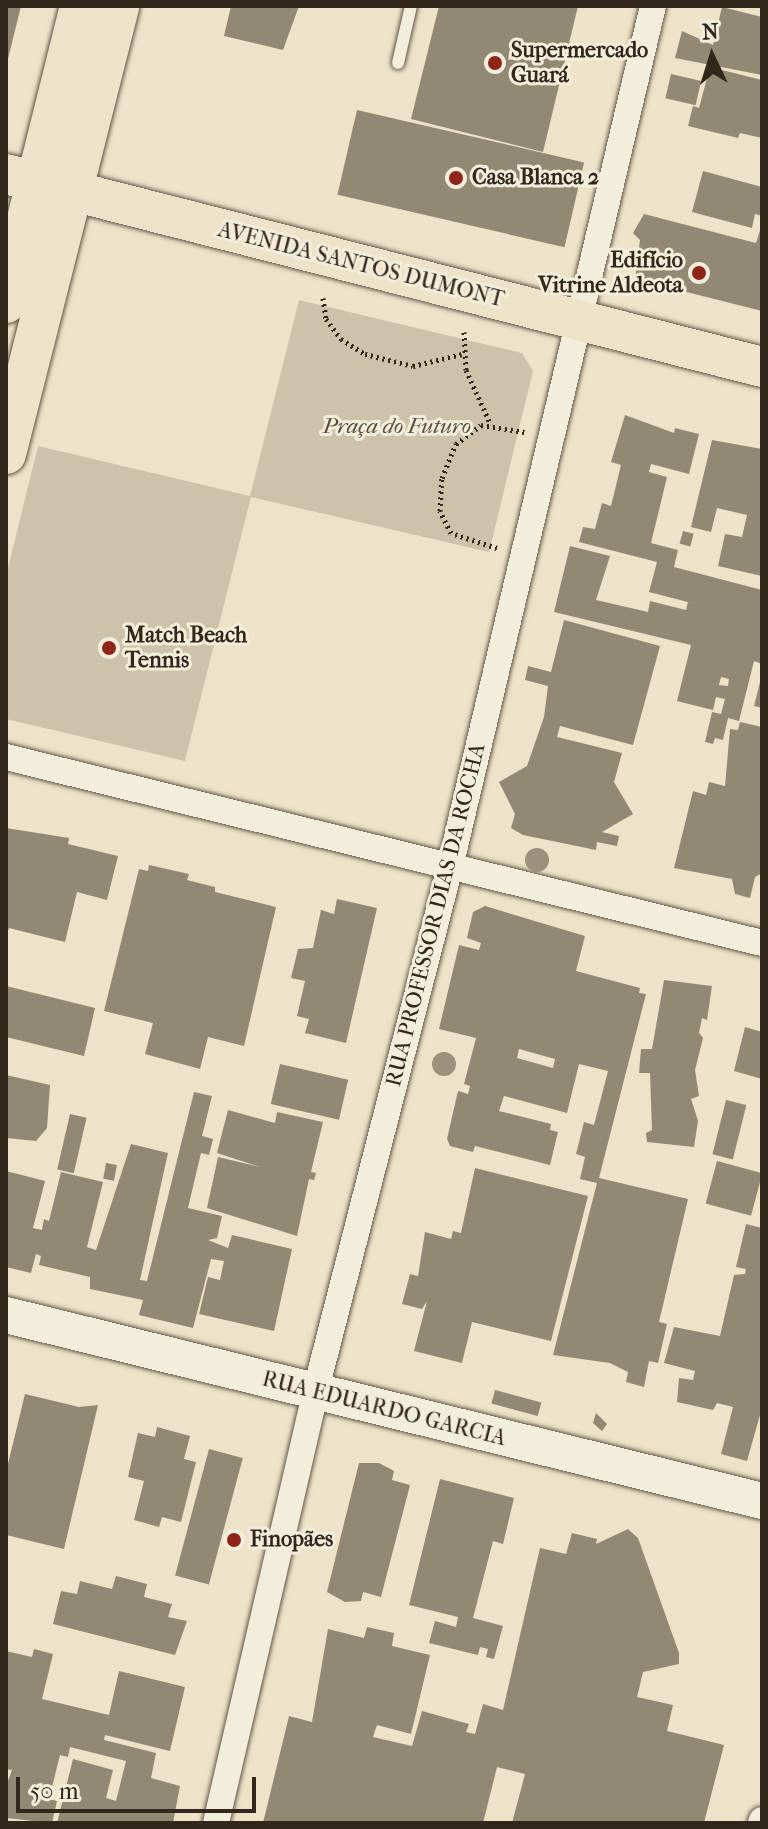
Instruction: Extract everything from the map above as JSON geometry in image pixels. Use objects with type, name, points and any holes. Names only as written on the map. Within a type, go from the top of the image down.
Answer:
[{"type":"main road","points":[[6,303],[39,182],[80,6]]},
{"type":"main road","points":[[6,454],[39,182],[119,6]]},
{"type":"main road","name":"AVENIDA SANTOS DUMONT","points":[[39,182],[762,367]]},
{"type":"main road","name":"RUA EDUARDO GARCIA","points":[[6,1315],[762,1501]]},
{"type":"street","name":"RUA PROFESSOR DIAS DA ROCHA","points":[[216,1823],[315,1393],[451,863],[653,6]]},
{"type":"street","points":[[6,757],[451,863],[762,943]]},
{"type":"lane","points":[[398,63],[411,6]]},
{"type":"path","points":[[323,298],[326,319],[341,339],[365,354],[413,366],[462,354]]},
{"type":"path","points":[[464,332],[462,354],[491,426]]},
{"type":"path","points":[[498,549],[451,533],[440,511],[448,457],[468,433],[481,425],[526,433]]},
{"type":"green space","name":"Praça do Futuro","points":[[299,300],[522,353],[533,371],[489,552],[251,497],[185,761],[6,719],[6,576],[38,446],[250,496]]},
{"type":"building","points":[[6,6],[21,6],[7,63],[6,63]]},
{"type":"building","points":[[231,6],[299,6],[283,50],[224,36]]},
{"type":"building","name":"Supermercado Guará","points":[[439,6],[578,6],[543,152],[411,119]]},
{"type":"building","points":[[722,7],[762,17],[762,75],[675,58],[682,31],[713,45]]},
{"type":"building","points":[[710,67],[762,80],[762,138],[740,133],[738,138],[688,126],[693,106],[699,108]]},
{"type":"building","points":[[671,74],[701,81],[696,105],[665,98]]},
{"type":"building","points":[[357,110],[584,162],[564,247],[337,195]]},
{"type":"building","points":[[703,171],[762,187],[762,216],[755,214],[752,228],[692,212]]},
{"type":"building","name":"Edifício Vitrine Aldeota","points":[[644,214],[756,243],[762,224],[762,311],[635,279],[640,240],[633,233]]},
{"type":"building","points":[[625,415],[674,433],[675,428],[699,434],[689,474],[651,464],[649,472],[667,477],[651,543],[678,550],[674,567],[762,590],[762,664],[754,661],[739,721],[728,718],[723,740],[715,738],[713,744],[705,742],[712,712],[721,714],[725,699],[716,697],[713,710],[677,701],[691,645],[554,612],[570,546],[610,556],[596,600],[648,612],[650,601],[686,610],[688,602],[649,592],[657,562],[579,542],[583,527],[595,529],[602,503],[611,506],[621,465],[611,462]],"holes":[[[721,677],[729,679],[728,686],[719,685]]]},
{"type":"building","points":[[712,440],[762,449],[762,576],[718,566],[725,534],[742,537],[747,515],[717,508],[711,532],[691,527]]},
{"type":"building","points":[[683,531],[694,534],[690,546],[680,544]]},
{"type":"building","points":[[564,620],[660,646],[633,745],[560,726],[557,737],[622,753],[614,782],[633,814],[602,832],[619,836],[617,846],[597,842],[596,850],[523,835],[511,828],[515,814],[499,782],[527,766],[544,717],[548,686],[525,680],[528,666],[551,672]]},
{"type":"building","points":[[762,678],[762,708],[754,706]]},
{"type":"building","points":[[740,722],[762,727],[762,873],[755,877],[750,898],[735,894],[732,879],[674,868],[693,791],[706,795],[709,782],[725,786],[730,729],[738,730]]},
{"type":"building","points":[[6,828],[69,838],[68,844],[118,856],[107,900],[77,892],[65,942],[9,928],[6,937]]},
{"type":"building","points":[[149,865],[189,874],[187,880],[215,887],[215,892],[276,907],[244,1046],[208,1037],[200,1069],[145,1054],[153,1023],[104,1011],[139,869],[148,871]]},
{"type":"building","points":[[337,899],[377,908],[346,1043],[305,1033],[309,1019],[297,1016],[305,981],[291,978],[298,949],[313,948],[321,910],[334,914]]},
{"type":"building","points":[[485,906],[585,936],[576,971],[640,988],[639,993],[646,994],[599,1178],[688,1199],[659,1322],[667,1324],[658,1363],[649,1361],[644,1387],[626,1382],[628,1372],[610,1363],[553,1355],[597,1183],[580,1179],[585,1157],[576,1154],[584,1122],[594,1125],[608,1071],[579,1064],[567,1113],[504,1096],[499,1111],[551,1124],[550,1130],[558,1132],[550,1165],[475,1146],[473,1152],[450,1146],[447,1139],[458,1091],[468,1094],[470,1086],[464,1084],[476,1038],[439,1029],[459,945],[479,950],[481,943],[467,938],[473,912]],"holes":[[[519,1049],[555,1059],[553,1068],[517,1058]]]},
{"type":"building","points":[[664,980],[712,986],[707,1020],[702,1018],[699,1033],[703,1038],[695,1070],[699,1096],[691,1099],[698,1121],[694,1147],[647,1142],[646,1133],[652,1130],[650,1073],[639,1073],[641,1049],[652,1049]]},
{"type":"building","points":[[6,986],[95,1008],[84,1056],[6,1037]]},
{"type":"building","points":[[745,1027],[762,1032],[762,1079],[734,1071]]},
{"type":"building","points":[[280,1064],[348,1080],[339,1120],[271,1104]]},
{"type":"building","points":[[6,1075],[50,1085],[47,1128],[36,1141],[6,1138]]},
{"type":"building","points":[[194,1092],[212,1096],[202,1136],[213,1139],[209,1155],[201,1153],[188,1208],[222,1216],[217,1238],[208,1240],[228,1248],[232,1235],[292,1249],[274,1331],[199,1314],[208,1277],[220,1280],[224,1261],[211,1259],[193,1328],[139,1315],[143,1300],[90,1289],[90,1277],[39,1265],[41,1256],[36,1254],[31,1273],[6,1267],[6,1171],[45,1181],[33,1228],[42,1230],[44,1219],[49,1221],[61,1172],[103,1182],[87,1247],[96,1250],[131,1144],[168,1153],[140,1280],[147,1281]]},
{"type":"building","points":[[726,1100],[746,1105],[733,1159],[712,1154]]},
{"type":"building","points":[[228,1110],[275,1123],[277,1112],[323,1122],[311,1172],[316,1173],[314,1180],[309,1179],[297,1236],[207,1208],[218,1157],[260,1167],[217,1153]]},
{"type":"building","points":[[70,1114],[87,1118],[74,1173],[57,1170]]},
{"type":"building","points":[[717,1161],[762,1173],[751,1216],[706,1204]]},
{"type":"building","points":[[106,1163],[117,1165],[114,1181],[103,1179]]},
{"type":"building","points":[[475,1168],[588,1196],[551,1341],[472,1322],[462,1363],[414,1351],[427,1301],[422,1309],[402,1304],[410,1274],[418,1276],[425,1232],[451,1239],[453,1231],[461,1233]]},
{"type":"building","points":[[746,1224],[762,1228],[762,1408],[747,1461],[721,1454],[733,1407],[717,1403],[713,1410],[677,1402],[679,1378],[693,1380],[695,1371],[664,1363],[674,1327],[720,1336],[734,1275],[745,1274],[746,1269],[736,1267]]},
{"type":"building","points":[[495,1390],[541,1402],[538,1416],[491,1404]]},
{"type":"building","points":[[25,1394],[79,1407],[98,1405],[64,1549],[6,1535],[6,1472]]},
{"type":"building","points":[[596,1413],[607,1424],[602,1431],[593,1423]]},
{"type":"building","points":[[157,1427],[190,1436],[184,1459],[196,1462],[181,1522],[162,1517],[159,1527],[134,1520],[144,1481],[128,1477],[138,1433],[155,1437]]},
{"type":"building","points":[[209,1449],[243,1458],[209,1585],[175,1576]]},
{"type":"building","points":[[359,1463],[379,1463],[394,1471],[392,1480],[410,1485],[381,1597],[363,1592],[361,1601],[345,1602],[327,1592]]},
{"type":"building","points":[[440,1479],[514,1498],[503,1544],[493,1541],[473,1618],[503,1626],[494,1659],[486,1657],[488,1649],[480,1647],[478,1655],[429,1643],[435,1621],[456,1627],[458,1617],[409,1605]]},
{"type":"building","points":[[628,1529],[638,1538],[679,1653],[679,1664],[643,1672],[637,1697],[673,1705],[667,1731],[724,1745],[704,1823],[512,1823],[525,1774],[497,1767],[483,1823],[263,1823],[289,1716],[312,1722],[328,1629],[364,1638],[367,1627],[394,1633],[392,1646],[430,1655],[411,1734],[377,1725],[373,1737],[412,1746],[422,1711],[469,1724],[466,1732],[475,1734],[483,1704],[503,1710],[540,1548],[566,1554],[572,1533],[597,1539],[596,1544]]},
{"type":"building","points":[[116,1576],[147,1584],[144,1597],[172,1604],[168,1617],[187,1621],[175,1655],[53,1624],[61,1591],[77,1594],[80,1581],[112,1589]]},
{"type":"building","points":[[34,1649],[53,1654],[42,1699],[109,1715],[119,1671],[185,1687],[170,1751],[105,1735],[104,1740],[156,1753],[151,1778],[180,1786],[173,1823],[57,1823],[73,1759],[113,1770],[106,1798],[116,1801],[126,1761],[70,1747],[68,1757],[60,1755],[49,1799],[57,1801],[52,1823],[6,1818],[6,1786],[12,1770],[6,1769],[6,1651],[32,1657]]},
{"type":"place","name":"Supermercado Guará","points":[[495,63]]},
{"type":"place","name":"Casa Blanca 2","points":[[456,178]]},
{"type":"place","name":"Edifício Vitrine Aldeota","points":[[699,273]]},
{"type":"place","name":"Match Beach Tennis","points":[[109,648]]},
{"type":"place","name":"Finopães","points":[[234,1540]]}]
